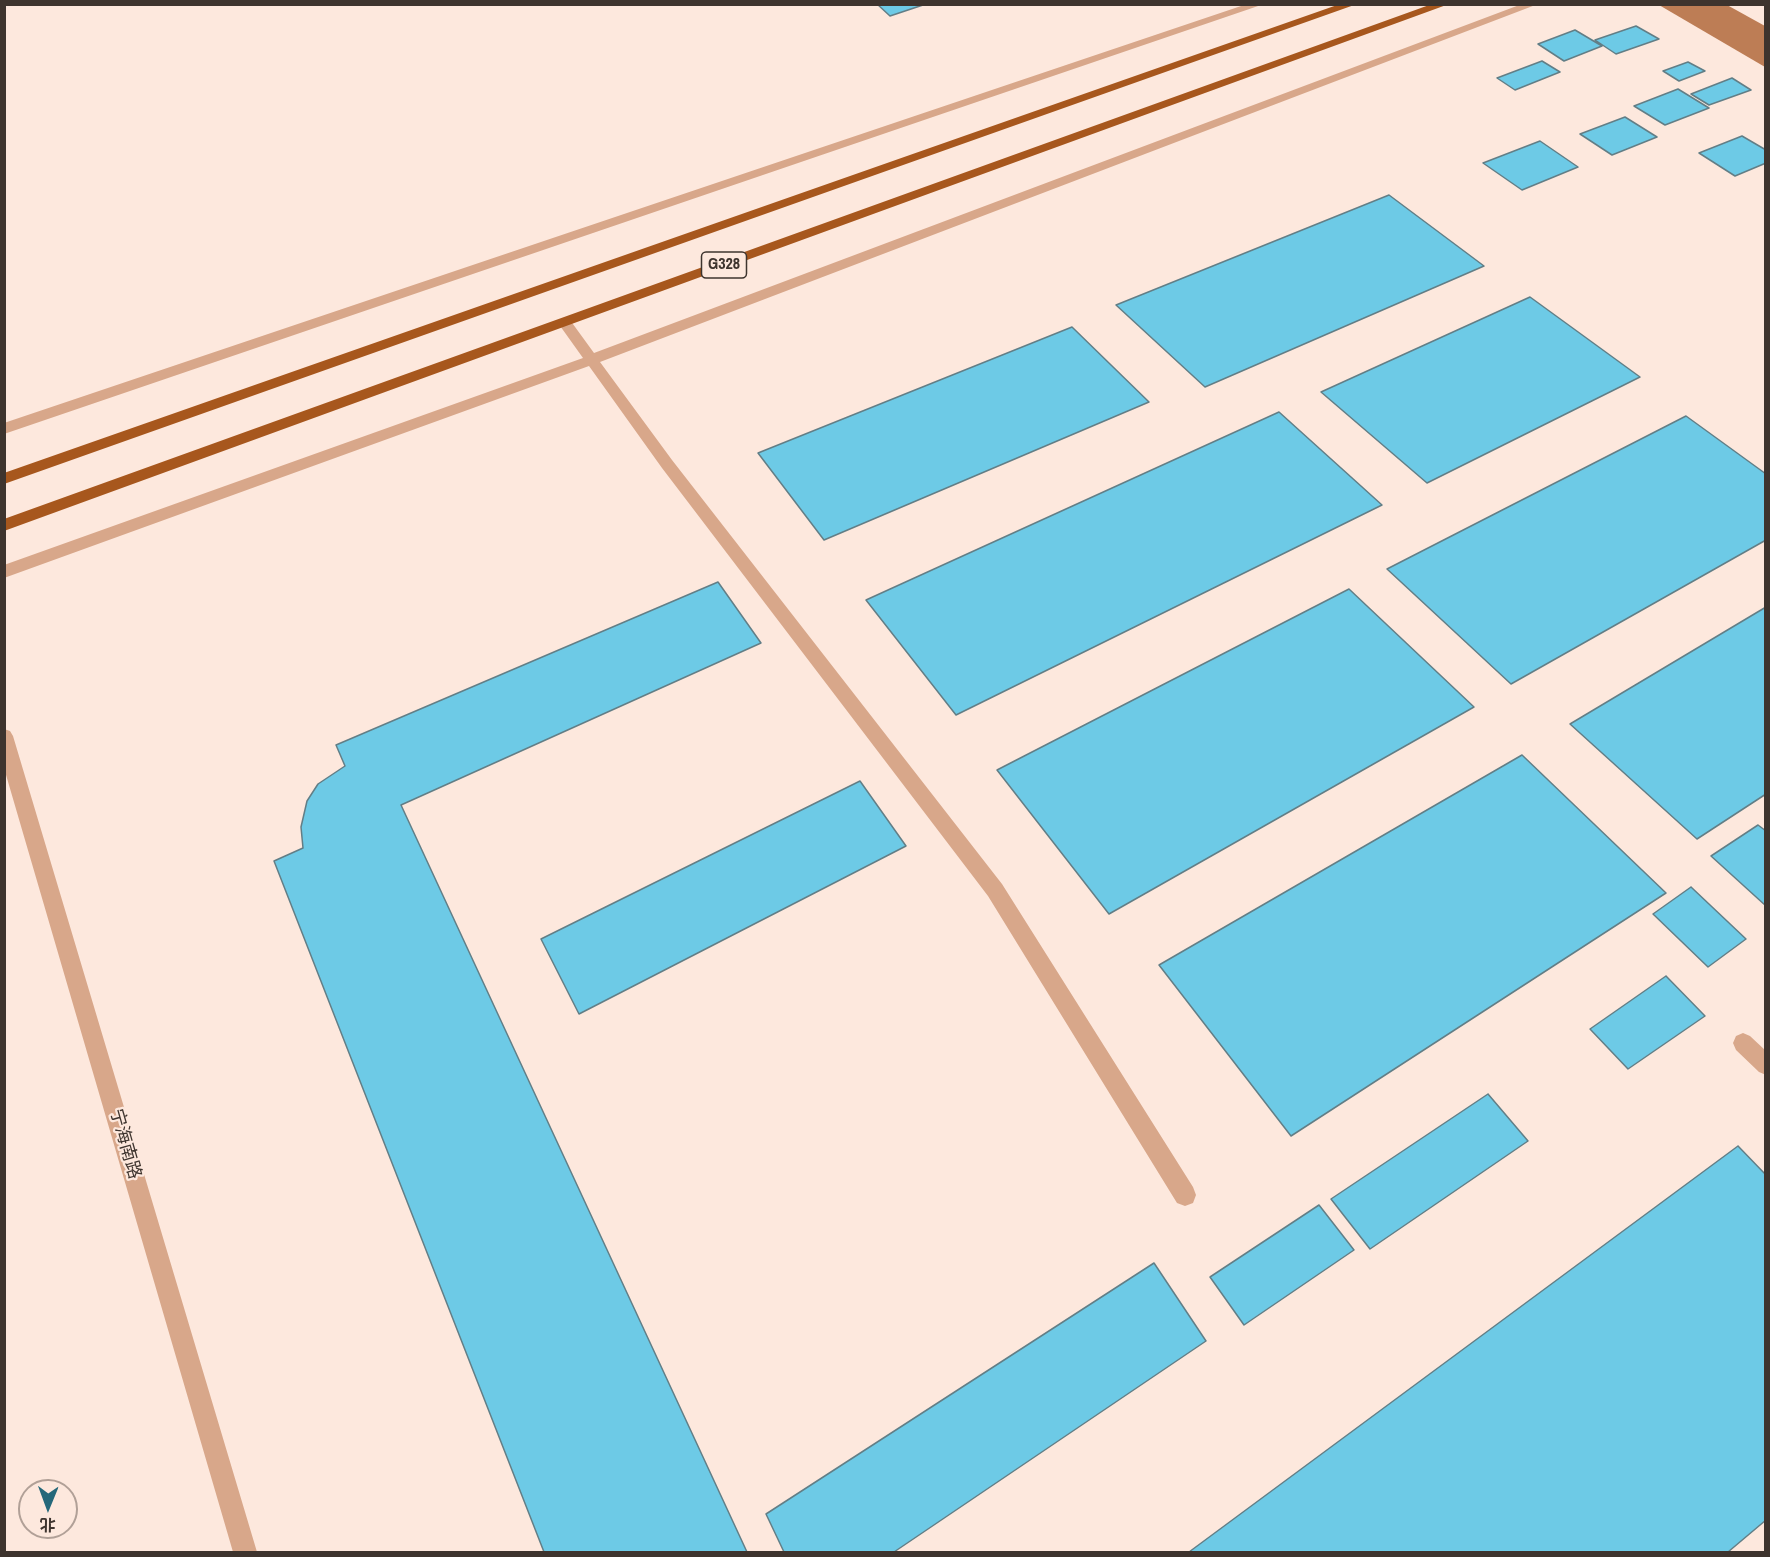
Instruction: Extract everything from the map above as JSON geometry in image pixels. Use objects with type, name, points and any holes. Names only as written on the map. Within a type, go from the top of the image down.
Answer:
[{"type":"highway","name":"G328","points":[[4,479],[1352,4]]},
{"type":"highway","name":"G328","points":[[4,525],[1444,4]]},
{"type":"street","points":[[4,429],[1259,4]]},
{"type":"street","points":[[4,572],[591,360],[1533,4]]},
{"type":"street","points":[[565,322],[675,474],[995,890],[1185,1195]]},
{"type":"street","name":"宁海南路","points":[[4,736],[245,1552]]},
{"type":"street","points":[[1743,1043],[1766,1065]]},
{"type":"shaded area","points":[[1659,5],[1727,5],[1765,26],[1765,67]]},
{"type":"building","points":[[877,4],[926,4],[890,16]]},
{"type":"building","points":[[1636,26],[1659,39],[1616,54],[1595,40]]},
{"type":"building","points":[[1575,30],[1602,46],[1564,61],[1538,44]]},
{"type":"building","points":[[1542,61],[1560,72],[1515,90],[1497,78]]},
{"type":"building","points":[[1688,62],[1705,71],[1679,81],[1663,71]]},
{"type":"building","points":[[1732,78],[1751,90],[1709,105],[1691,94]]},
{"type":"building","points":[[1678,89],[1709,108],[1665,125],[1634,106]]},
{"type":"building","points":[[1625,117],[1657,137],[1612,155],[1580,134]]},
{"type":"building","points":[[1742,136],[1766,150],[1766,163],[1735,176],[1699,153]]},
{"type":"building","points":[[1540,141],[1578,167],[1522,190],[1483,163]]},
{"type":"building","points":[[1389,195],[1484,266],[1205,387],[1116,305]]},
{"type":"building","points":[[1530,297],[1640,377],[1427,483],[1321,392]]},
{"type":"building","points":[[1072,327],[1149,402],[824,540],[758,453]]},
{"type":"building","points":[[1279,412],[1382,505],[956,715],[866,600]]},
{"type":"building","points":[[1686,416],[1766,474],[1766,540],[1511,684],[1387,569]]},
{"type":"building","points":[[718,582],[761,643],[401,805],[747,1552],[544,1552],[274,861],[303,848],[301,827],[307,801],[318,784],[345,766],[336,745]]},
{"type":"building","points":[[1349,589],[1474,707],[1109,914],[997,770]]},
{"type":"building","points":[[1766,607],[1766,794],[1697,839],[1570,724]]},
{"type":"building","points":[[1522,755],[1666,893],[1291,1136],[1159,965]]},
{"type":"building","points":[[860,781],[906,846],[579,1014],[541,939]]},
{"type":"building","points":[[1758,825],[1766,831],[1766,906],[1711,856]]},
{"type":"building","points":[[1691,887],[1746,939],[1708,967],[1653,914]]},
{"type":"building","points":[[1666,976],[1705,1016],[1628,1069],[1590,1029]]},
{"type":"building","points":[[1488,1094],[1528,1141],[1370,1249],[1331,1199]]},
{"type":"building","points":[[1738,1146],[1766,1175],[1766,1520],[1728,1552],[1189,1552]]},
{"type":"building","points":[[1319,1205],[1354,1250],[1244,1325],[1210,1277]]},
{"type":"building","points":[[1154,1263],[1206,1341],[894,1552],[784,1552],[766,1514]]}]
